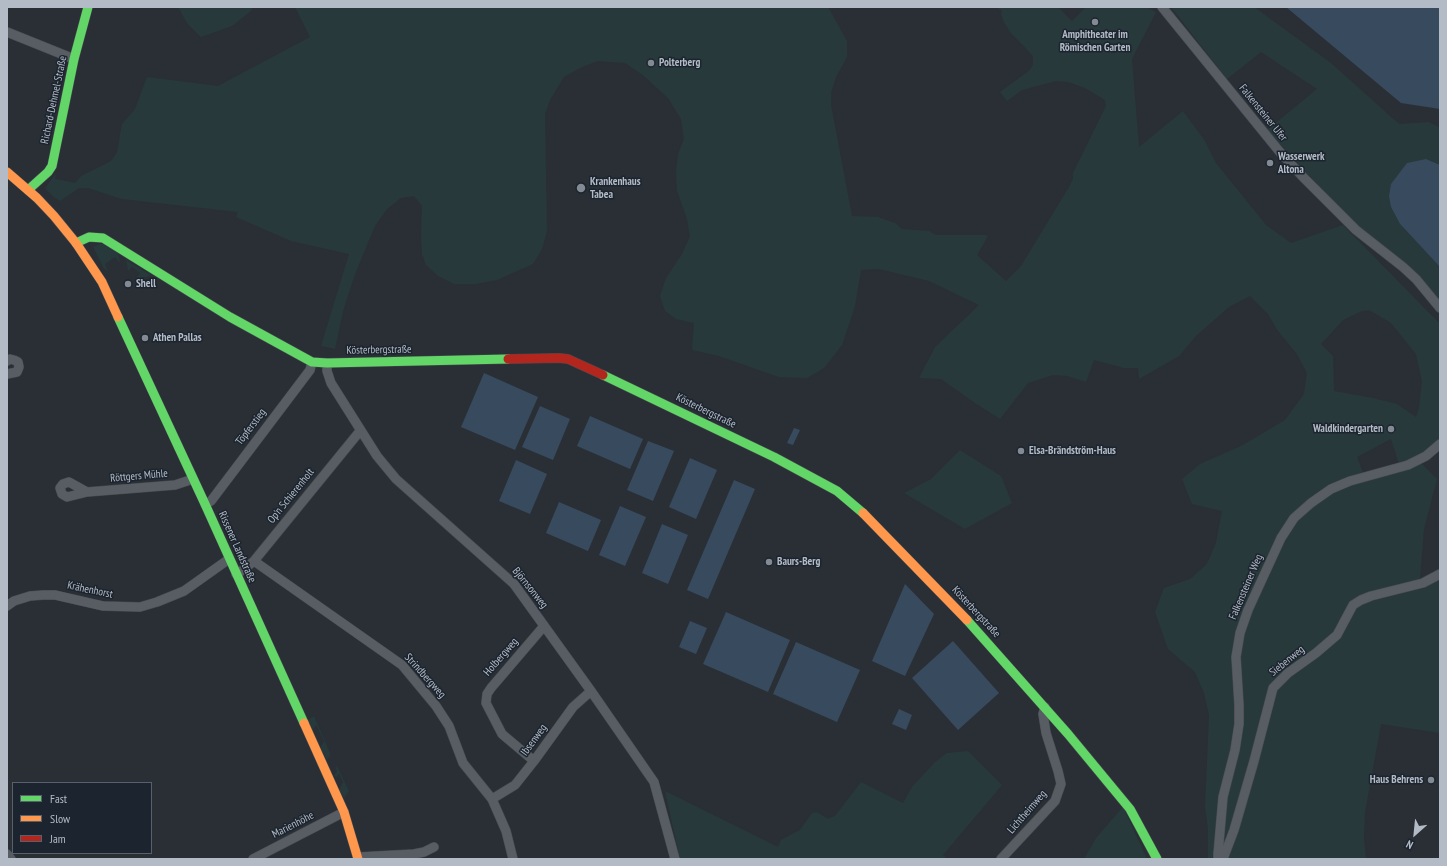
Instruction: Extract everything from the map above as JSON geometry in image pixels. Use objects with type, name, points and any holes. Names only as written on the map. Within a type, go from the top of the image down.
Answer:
[{"type":"street","name":"Richard-Dehmel-Straße","points":[[28,190],[48,172],[52,166],[74,59],[88,7]]},
{"type":"street","name":"Falkensteiner Ufer","points":[[1162,7],[1303,178],[1351,226],[1411,275],[1440,308]]},
{"type":"street","points":[[7,32],[74,59]]},
{"type":"street","name":"Rissener Landstraße","points":[[7,172],[28,190],[54,216],[79,247],[102,282],[205,504],[344,812],[358,858]]},
{"type":"street","name":"Kösterbergstraße","points":[[79,247],[97,241],[107,241],[230,317],[312,362],[327,363],[564,358],[774,457],[837,491],[849,500],[914,564],[983,637],[1045,707],[1130,809],[1157,859]]},
{"type":"street","points":[[7,361],[10,359],[18,362],[19,367],[16,372],[7,374]]},
{"type":"street","name":"Töpferstieg","points":[[205,504],[211,501],[310,370],[312,362]]},
{"type":"street","name":"Björnsonweg","points":[[327,363],[327,371],[331,383],[377,456],[396,479],[514,584],[591,691],[654,782],[675,859]]},
{"type":"street","name":"Op'n Schierenholt","points":[[236,574],[254,561],[360,431]]},
{"type":"street","name":"Falkensteiner Weg","points":[[1218,859],[1223,797],[1235,750],[1239,724],[1236,657],[1239,639],[1248,610],[1281,538],[1294,518],[1311,503],[1331,489],[1350,481],[1408,465],[1426,456],[1440,444]]},
{"type":"street","name":"Röttgers Mühle","points":[[87,492],[175,485],[193,479]]},
{"type":"street","name":"Krähenhorst","points":[[7,606],[14,601],[30,596],[55,595],[103,606],[140,607],[184,591],[229,559]]},
{"type":"street","name":"Strindbergweg","points":[[254,561],[402,666],[436,706],[449,726],[463,763],[492,799],[506,830],[513,859]]},
{"type":"street","name":"Siebenweg","points":[[1223,859],[1234,830],[1273,688],[1288,673],[1316,653],[1337,635],[1353,605],[1371,596],[1423,583],[1440,574]]},
{"type":"street","name":"Holbergweg","points":[[534,761],[502,734],[486,703],[487,694],[491,688],[544,626]]},
{"type":"street","name":"Ibsenweg","points":[[492,799],[515,785],[573,707],[591,691]]},
{"type":"street","name":"Lichtheimweg","points":[[1001,859],[1055,801],[1061,784],[1046,733],[1043,714],[1045,707]]},
{"type":"street","name":"Marienhöhe","points":[[253,859],[344,812]]},
{"type":"street","points":[[358,858],[414,854],[424,852],[434,847]]},
{"type":"street","points":[[7,854],[11,859]]},
{"type":"shaded area","points":[[178,7],[251,7],[252,10],[232,26],[201,37],[187,23]]},
{"type":"shaded area","points":[[295,7],[828,7],[847,41],[847,57],[836,77],[831,93],[831,105],[852,216],[878,217],[895,223],[902,229],[929,231],[936,235],[988,236],[977,255],[1006,281],[1021,266],[1069,187],[1073,179],[1073,173],[1106,106],[1105,100],[1085,88],[1068,82],[1056,81],[1022,90],[1007,101],[1000,92],[1030,70],[1033,64],[1033,56],[1010,32],[1004,22],[1001,14],[1002,11],[996,7],[1058,7],[1072,21],[1086,7],[1146,7],[1156,12],[1132,59],[1139,147],[1183,111],[1205,141],[1216,163],[1266,225],[1291,243],[1343,225],[1440,324],[1440,438],[1428,450],[1416,458],[1437,479],[1424,529],[1420,578],[1440,568],[1440,733],[1381,724],[1365,812],[1364,837],[1366,859],[1208,859],[1208,829],[1205,807],[1209,715],[1204,693],[1195,672],[1168,649],[1155,612],[1164,588],[1190,579],[1206,565],[1216,543],[1222,511],[1192,504],[1182,479],[1200,464],[1241,446],[1285,420],[1304,394],[1307,373],[1297,354],[1278,331],[1268,314],[1250,296],[1229,307],[1196,336],[1179,356],[1139,379],[1138,368],[1124,368],[1094,360],[1086,382],[1067,376],[1053,375],[1028,383],[1000,419],[941,379],[919,378],[935,347],[979,305],[929,281],[879,269],[861,270],[855,306],[842,345],[824,368],[807,378],[779,377],[719,356],[692,350],[694,323],[676,319],[665,311],[660,296],[666,278],[682,254],[690,236],[687,219],[677,191],[676,173],[678,154],[684,139],[681,119],[668,98],[644,76],[625,63],[598,61],[582,67],[564,77],[550,100],[545,114],[547,231],[542,249],[533,264],[497,280],[476,284],[454,284],[438,276],[426,265],[422,254],[422,206],[414,196],[401,198],[387,209],[375,226],[355,274],[343,311],[335,349],[321,346],[349,254],[291,241],[236,217],[238,212],[122,199],[88,188],[79,188],[60,201],[45,188],[56,173],[55,179],[75,183],[81,176],[111,161],[117,152],[122,124],[135,109],[147,77],[218,86],[310,37]],"holes":[[[1369,310],[1391,323],[1416,354],[1422,381],[1419,408],[1416,417],[1397,404],[1334,391],[1333,356],[1321,344],[1343,320],[1362,311]],[[1391,439],[1399,464],[1364,475],[1357,457]]]},
{"type":"shaded area","points":[[1171,7],[1254,7],[1331,63],[1399,124],[1429,122],[1440,128],[1440,165],[1426,159],[1391,207],[1404,229],[1440,267],[1440,305],[1344,213],[1267,130],[1317,89],[1261,52],[1227,79]]},
{"type":"shaded area","points":[[103,244],[118,252],[120,261],[119,262],[115,257],[105,264],[108,271],[104,269],[93,247]]},
{"type":"shaded area","points":[[126,259],[151,275],[137,278],[140,273],[132,267],[128,271]]},
{"type":"shaded area","points":[[960,450],[1001,476],[1012,503],[965,529],[904,493],[931,479]]},
{"type":"shaded area","points":[[314,716],[330,753],[327,760],[320,748],[324,741],[316,725],[312,731],[308,720]]},
{"type":"shaded area","points":[[968,751],[1002,785],[943,855],[947,859],[680,859],[665,791],[778,847],[781,840],[800,830],[812,813],[817,812],[828,819],[835,816],[861,782],[903,803],[912,787],[935,762],[947,753]]},
{"type":"shaded area","points":[[337,766],[349,791],[344,798],[339,790],[343,782],[339,774],[337,777],[334,776],[337,771],[335,767]]},
{"type":"shaded area","points":[[1123,807],[1147,859],[1084,859],[1096,838]]},
{"type":"water","points":[[1286,7],[1440,7],[1440,109],[1401,103]]},
{"type":"water","points":[[1426,159],[1440,165],[1440,267],[1400,224],[1391,207],[1389,196],[1391,184],[1407,163]]},
{"type":"water","points":[[484,373],[538,397],[515,450],[461,427]]},
{"type":"water","points":[[540,406],[570,419],[553,460],[522,447]]},
{"type":"water","points":[[590,416],[643,439],[630,469],[577,446]]},
{"type":"water","points":[[794,428],[800,430],[793,445],[787,443]]},
{"type":"water","points":[[648,441],[674,451],[653,501],[627,490]]},
{"type":"water","points":[[690,458],[717,470],[696,519],[669,507]]},
{"type":"water","points":[[516,460],[547,474],[530,514],[499,501]]},
{"type":"water","points":[[734,480],[755,489],[708,599],[687,590]]},
{"type":"water","points":[[559,502],[601,520],[588,551],[546,533]]},
{"type":"water","points":[[620,506],[646,517],[625,566],[599,555]]},
{"type":"water","points":[[662,524],[688,535],[668,584],[642,573]]},
{"type":"water","points":[[905,584],[934,614],[905,676],[872,661]]},
{"type":"water","points":[[726,612],[790,640],[768,692],[703,664]]},
{"type":"water","points":[[690,621],[707,628],[696,654],[679,647]]},
{"type":"water","points":[[953,641],[999,693],[958,730],[912,678]]},
{"type":"water","points":[[796,642],[860,670],[837,722],[773,694]]},
{"type":"water","points":[[899,709],[912,715],[906,730],[892,724]]},
{"type":"traffic: fast","points":[[28,190],[48,172],[52,166],[74,59],[88,7]]},
{"type":"traffic: fast","points":[[76,243],[89,237],[103,238],[230,317],[312,362],[327,363],[508,359]]},
{"type":"traffic: fast","points":[[118,317],[205,504],[304,723]]},
{"type":"traffic: fast","points":[[603,375],[774,457],[837,491],[863,513]]},
{"type":"traffic: fast","points":[[967,620],[1068,734],[1130,809],[1157,859]]},
{"type":"traffic: slow","points":[[7,172],[37,198],[76,243],[102,282],[118,317]]},
{"type":"traffic: slow","points":[[863,513],[967,620]]},
{"type":"traffic: slow","points":[[304,723],[344,812],[358,859]]},
{"type":"traffic: jam","points":[[508,359],[568,359],[603,375]]},
{"type":"place","name":"Amphitheater im Römischen Garten","points":[[1095,22]]},
{"type":"place","name":"Polterberg","points":[[651,63]]},
{"type":"place","name":"Wasserwerk Altona","points":[[1270,163]]},
{"type":"place","name":"Krankenhaus Tabea","points":[[581,188]]},
{"type":"place","name":"Shell","points":[[128,284]]},
{"type":"place","name":"Athen Pallas","points":[[145,338]]},
{"type":"place","name":"Waldkindergarten","points":[[1391,429]]},
{"type":"place","name":"Elsa-Brändström-Haus","points":[[1021,451]]},
{"type":"place","name":"Baurs-Berg","points":[[769,562]]},
{"type":"place","name":"Haus Behrens","points":[[1431,780]]}]
